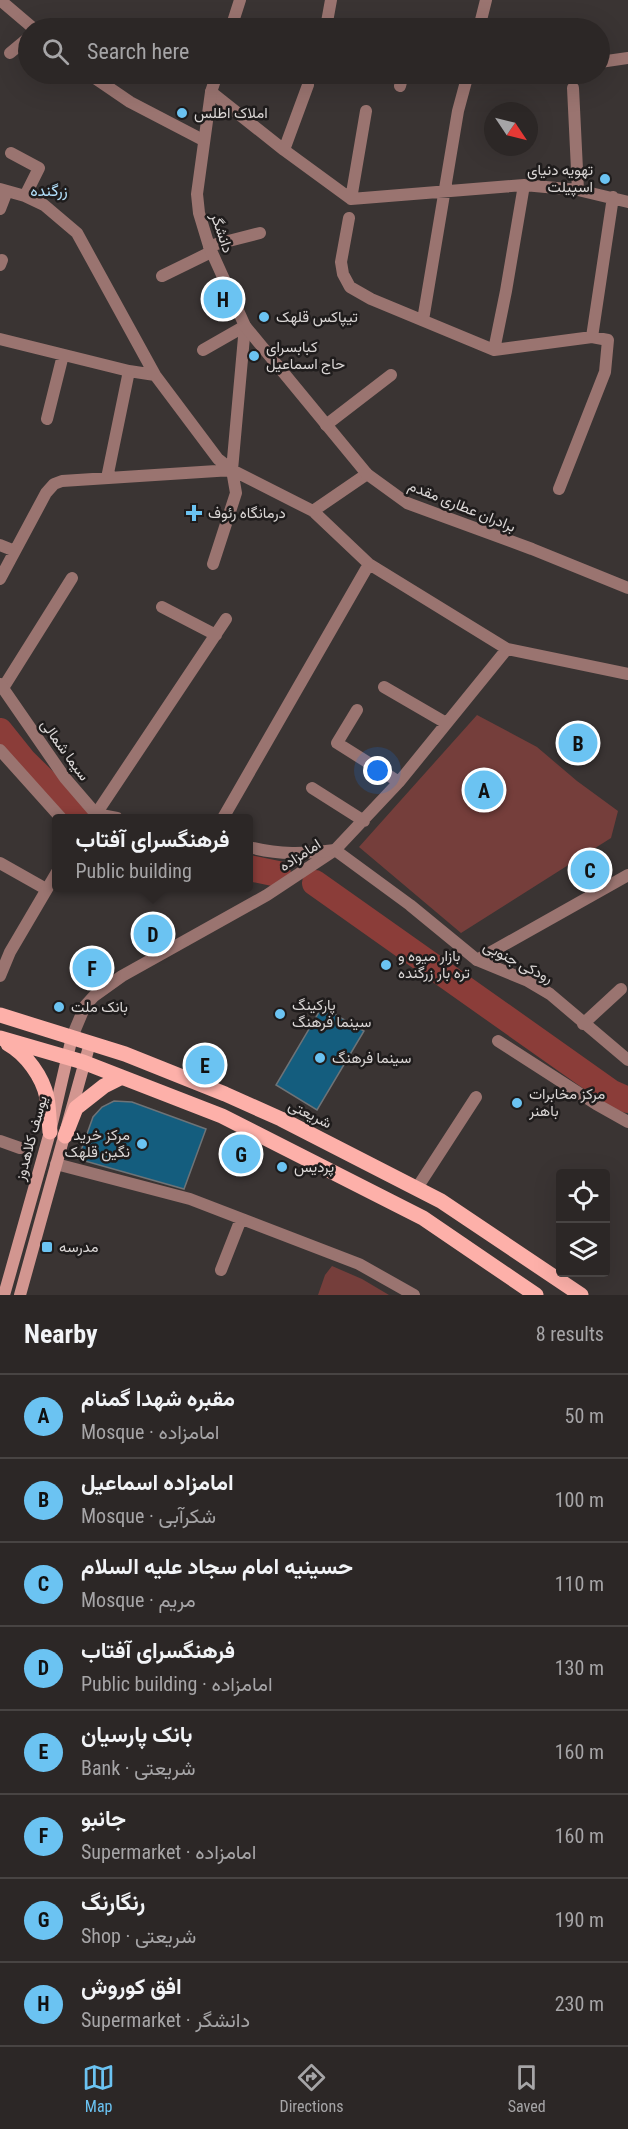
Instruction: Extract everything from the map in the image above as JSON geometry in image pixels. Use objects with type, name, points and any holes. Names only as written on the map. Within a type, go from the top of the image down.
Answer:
[{"type":"main road","name":"شریعتی","points":[[0,1015],[125,1054],[281,1119],[441,1201],[581,1295]]},
{"type":"main road","name":"یوسف کلاهدوز","points":[[20,1295],[56,1164],[57,1134],[72,1037]]},
{"type":"main road","points":[[0,1039],[83,1062],[222,1116],[423,1218],[537,1295]]},
{"type":"main road","points":[[0,1039],[18,1049],[42,1081],[57,1134]]},
{"type":"main road","name":"یوسف کلاهدوز","points":[[4,1295],[57,1134],[90,1043]]},
{"type":"main road","points":[[57,1134],[76,1108],[104,1086],[122,1077]]},
{"type":"street","points":[[0,0],[21,18]]},
{"type":"street","points":[[234,18],[240,0]]},
{"type":"street","points":[[328,18],[331,0]]},
{"type":"street","points":[[482,18],[486,0]]},
{"type":"street","points":[[10,53],[18,46]]},
{"type":"street","points":[[610,61],[628,58]]},
{"type":"street","points":[[103,84],[130,102],[203,140]]},
{"type":"street","name":"دانشگر","points":[[213,564],[236,494],[232,470],[245,326],[210,249],[196,194],[214,84]]},
{"type":"street","points":[[423,320],[458,111],[465,84]]},
{"type":"street","points":[[284,150],[308,86]]},
{"type":"street","points":[[573,88],[578,190]]},
{"type":"street","points":[[211,92],[351,199],[524,185],[578,190],[628,202]]},
{"type":"street","points":[[351,199],[366,111]]},
{"type":"street","points":[[11,153],[39,168],[25,196]]},
{"type":"street","points":[[494,350],[524,185]]},
{"type":"street","points":[[0,209],[4,190],[25,196],[44,205],[77,233],[155,375],[218,459],[232,470],[313,511],[369,564],[507,648],[628,674]]},
{"type":"street","points":[[592,337],[613,197]]},
{"type":"street","points":[[349,218],[340,262],[343,274],[350,287],[371,299],[494,350],[592,337],[608,340],[605,372],[559,489]]},
{"type":"street","points":[[162,276],[210,249],[260,233]]},
{"type":"street","points":[[203,350],[245,326]]},
{"type":"street","name":"برادران عطاری مقدم","points":[[245,326],[366,474],[407,503],[532,549],[628,588]]},
{"type":"street","points":[[0,339],[129,371],[155,375]]},
{"type":"street","points":[[47,419],[63,355]]},
{"type":"street","points":[[106,478],[129,371]]},
{"type":"street","points":[[326,424],[391,375]]},
{"type":"street","points":[[0,579],[46,493],[54,484],[63,481],[232,470]]},
{"type":"street","points":[[313,511],[366,474]]},
{"type":"street","points":[[0,545],[15,551]]},
{"type":"street","points":[[226,814],[369,564]]},
{"type":"street","points":[[2,686],[72,578]]},
{"type":"street","points":[[162,607],[216,635]]},
{"type":"street","points":[[96,814],[226,619]]},
{"type":"street","name":"امامزاده","points":[[72,1037],[85,1006],[94,996],[122,976],[267,895],[335,850],[399,782],[507,648]]},
{"type":"street","name":"سیما شمالی","points":[[2,686],[65,778],[96,814]]},
{"type":"street","points":[[384,687],[446,723]]},
{"type":"street","points":[[357,710],[337,743],[399,782]]},
{"type":"street","points":[[0,750],[58,814]]},
{"type":"street","points":[[312,788],[364,821]]},
{"type":"street","points":[[253,848],[273,853],[301,854],[335,850]]},
{"type":"street","name":"رودکی جنوبی","points":[[335,850],[410,905],[477,960],[550,994],[583,1024],[628,1059]]},
{"type":"street","points":[[0,862],[46,890]]},
{"type":"street","points":[[477,960],[628,875]]},
{"type":"street","points":[[0,976],[10,952],[52,880]]},
{"type":"street","points":[[583,1024],[621,988]]},
{"type":"street","points":[[498,1041],[628,1122]]},
{"type":"street","points":[[417,1188],[476,1097]]},
{"type":"street","points":[[0,1141],[20,1148]]},
{"type":"street","points":[[56,1164],[190,1199],[359,1264],[414,1295]]},
{"type":"street","points":[[222,1270],[241,1219]]},
{"type":"shaded area","points":[[477,715],[537,747],[577,781],[618,811],[611,838],[461,933],[359,847]]},
{"type":"shaded area","points":[[332,1266],[362,1279],[389,1295],[318,1295],[325,1275]]},
{"type":"building","name":"سینما فرهنگ","points":[[322,1007],[364,1031],[317,1110],[276,1085]]},
{"type":"building","name":"مرکز خرید نگین قلهک","points":[[114,1101],[132,1102],[206,1129],[184,1189],[78,1159],[93,1117],[102,1107]]},
{"type":"waterway","points":[[0,731],[24,761],[78,814]]},
{"type":"waterway","points":[[253,869],[278,874]]},
{"type":"waterway","points":[[315,883],[612,1093],[628,1100]]},
{"type":"place","name":"املاک اطلس","points":[[182,113]]},
{"type":"place","name":"تهویه دنیای اسپیلت","points":[[605,179]]},
{"type":"place","name":"افق کوروش","points":[[223,299]]},
{"type":"place","name":"تیپاکس قلهک","points":[[264,317]]},
{"type":"place","name":"کبابسرای حاج اسماعیل","points":[[254,356]]},
{"type":"place","name":"درمانگاه رئوف","points":[[194,513]]},
{"type":"place","name":"امامزاده اسماعیل","points":[[578,743]]},
{"type":"place","name":"مقبره شهدا گمنام","points":[[484,790]]},
{"type":"place","name":"حسینیه امام سجاد علیه السلام","points":[[590,870]]},
{"type":"place","name":"فرهنگسرای آفتاب","points":[[153,934]]},
{"type":"place","name":"بازار میوه و تره بار زرگنده","points":[[386,965]]},
{"type":"place","name":"جانبو","points":[[92,968]]},
{"type":"place","name":"بانک ملت","points":[[59,1007]]},
{"type":"place","name":"پارکینگ سینما فرهنگ","points":[[280,1014]]},
{"type":"place","name":"سینما فرهنگ","points":[[320,1058]]},
{"type":"place","name":"بانک پارسیان","points":[[205,1065]]},
{"type":"place","name":"مرکز مخابرات باهنر","points":[[517,1103]]},
{"type":"place","name":"مرکز خرید نگین قلهک","points":[[142,1144]]},
{"type":"place","name":"رنگارنگ","points":[[241,1154]]},
{"type":"place","name":"پردیس","points":[[282,1167]]},
{"type":"place","name":"مدرسه","points":[[47,1247]]},
{"type":"district","name":"زرگنده","points":[[49,190]]}]
